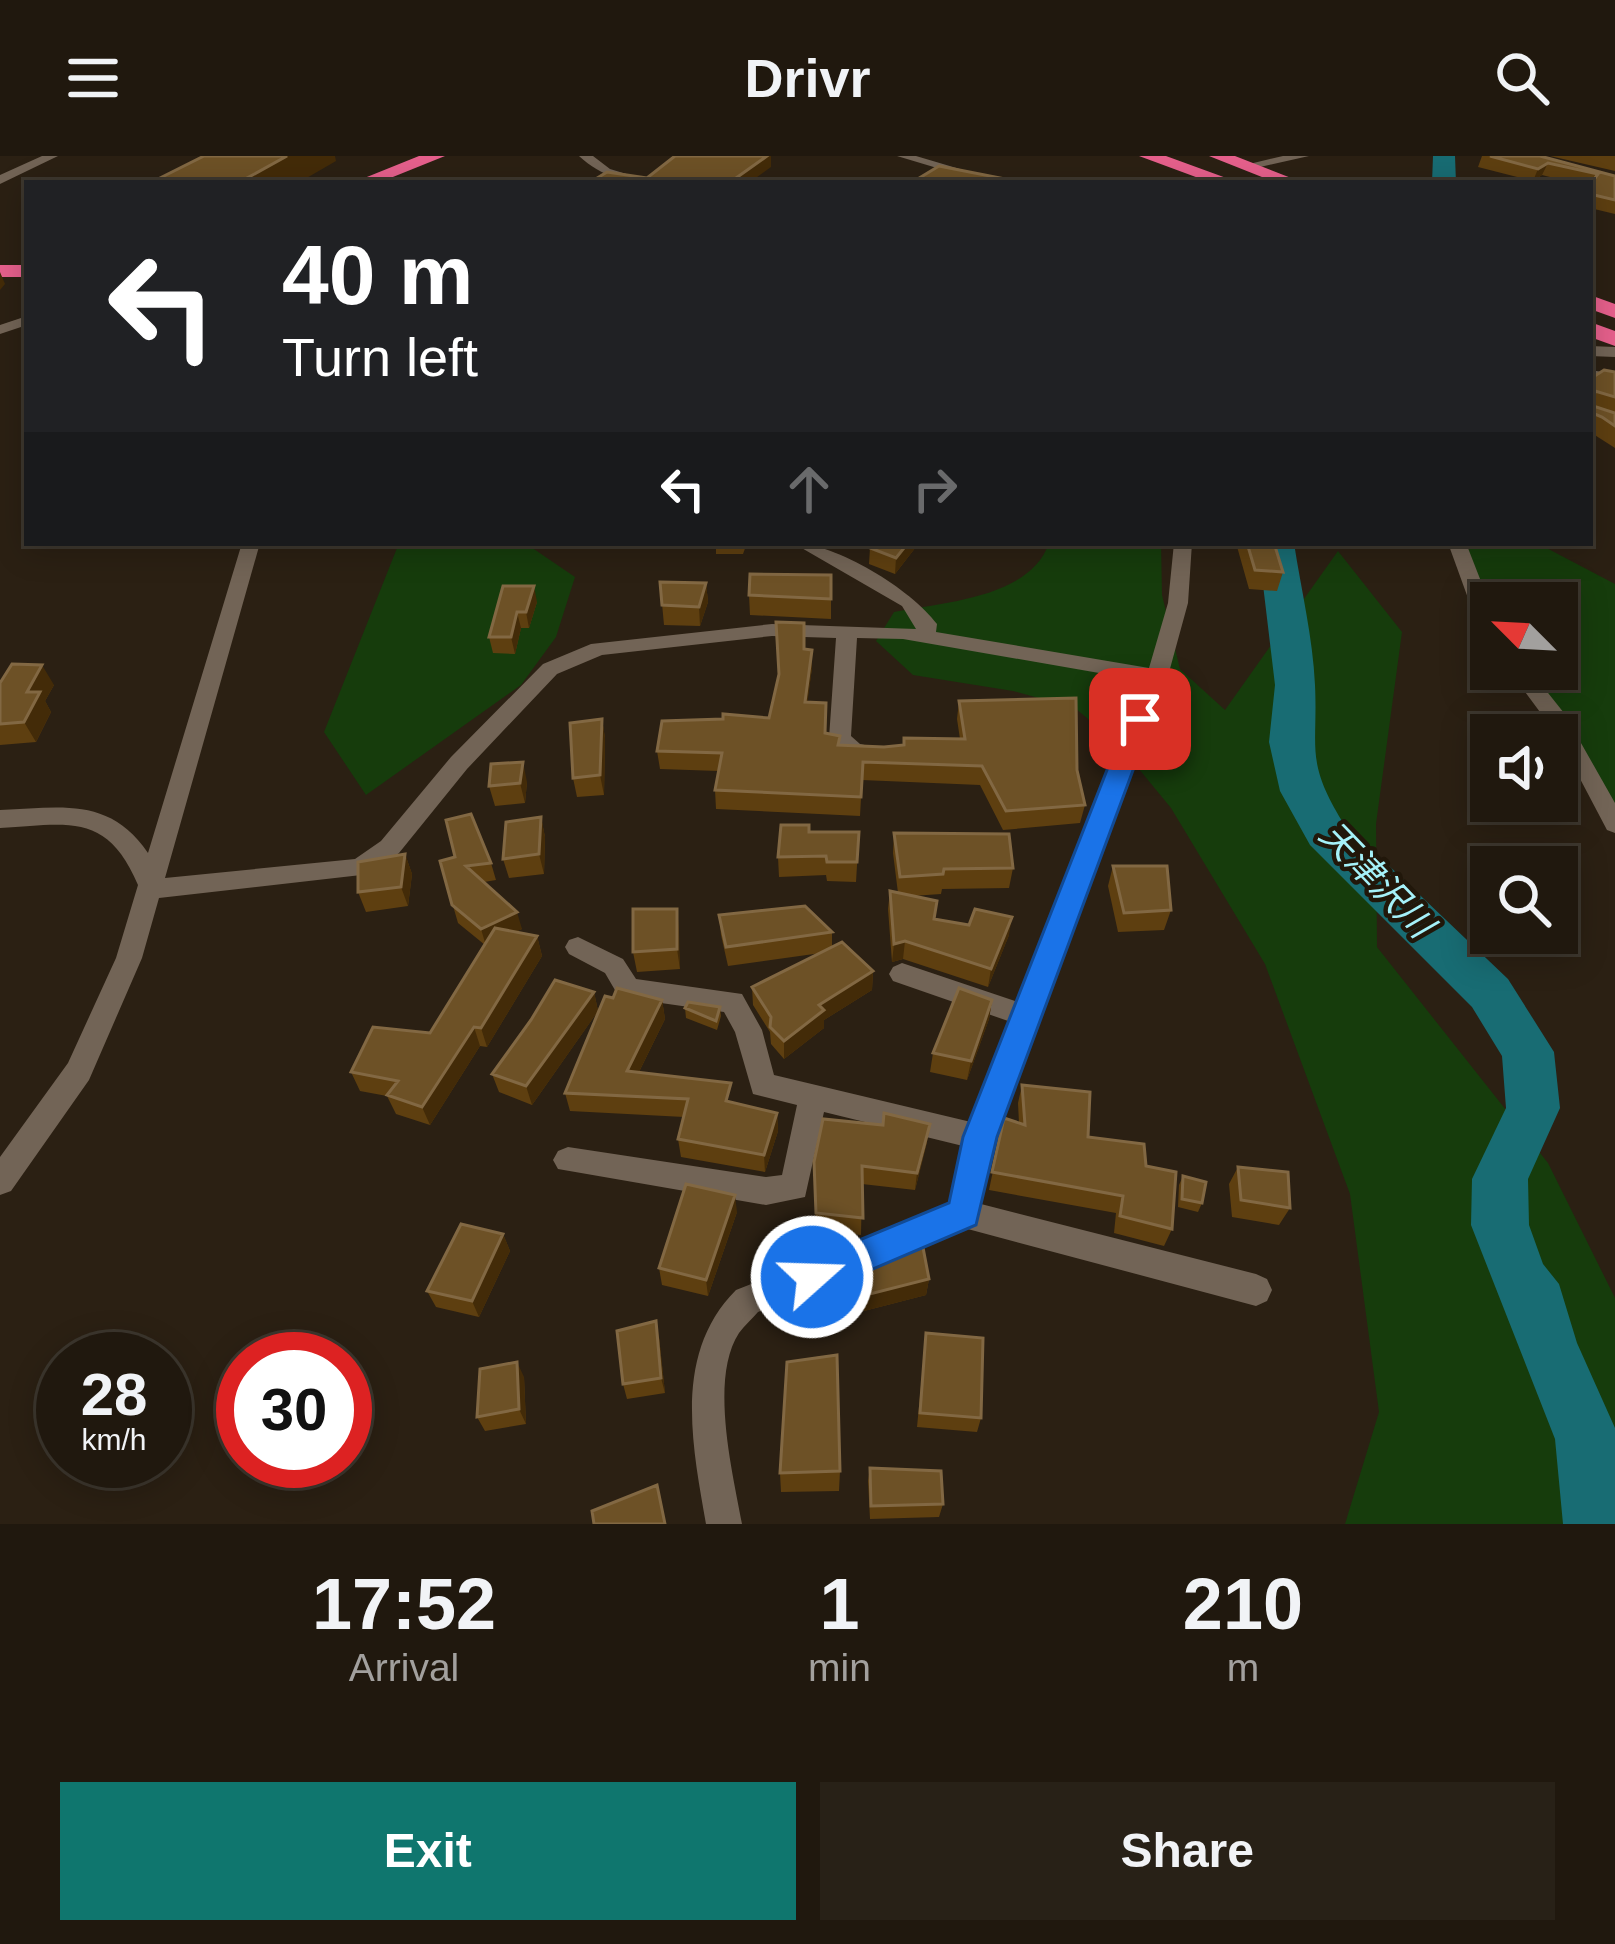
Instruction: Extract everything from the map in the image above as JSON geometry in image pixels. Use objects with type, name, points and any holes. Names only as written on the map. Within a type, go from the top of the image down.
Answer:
[{"type":"highway","points":[[369,180],[436,156]]},
{"type":"highway","points":[[1198,156],[1266,180]]},
{"type":"highway","points":[[1217,156],[1287,180]]},
{"type":"highway","points":[[1140,158],[1191,180]]},
{"type":"highway","points":[[1140,158],[1220,180]]},
{"type":"street","points":[[0,180],[52,156]]},
{"type":"street","points":[[585,156],[606,172],[638,180]]},
{"type":"street","points":[[903,156],[990,180]]},
{"type":"street","points":[[1247,166],[1303,156]]},
{"type":"street","points":[[0,1181],[79,1071],[122,975],[152,889],[249,546]]},
{"type":"street","points":[[807,546],[909,602],[927,624],[926,636]]},
{"type":"street","points":[[964,1214],[980,1137],[1157,676],[1178,603],[1183,546]]},
{"type":"street","points":[[1458,546],[1472,582]]},
{"type":"street","points":[[152,889],[361,868],[390,847],[459,763],[539,680],[572,656],[772,630],[847,632],[926,636],[1157,676]]},
{"type":"street","points":[[847,632],[840,738],[854,750],[884,755]]},
{"type":"street","points":[[1534,690],[1556,718],[1615,824]]},
{"type":"street","points":[[0,819],[89,814],[111,822],[139,852],[152,889]]},
{"type":"street","points":[[578,947],[614,966],[628,989],[732,1002],[748,1030],[763,1085],[980,1137]]},
{"type":"street","points":[[902,974],[1028,1016]]},
{"type":"street","points":[[568,1160],[766,1191],[794,1187],[813,1096]]},
{"type":"street","points":[[724,1524],[710,1442],[711,1363],[724,1323],[747,1301],[964,1214],[1256,1290]]},
{"type":"green space","points":[[398,546],[529,546],[575,577],[556,637],[521,685],[366,795],[324,732]]},
{"type":"green space","points":[[1047,546],[1161,546],[1162,595],[1180,669],[1225,710],[1338,551],[1402,632],[1376,824],[1377,947],[1548,1163],[1615,1298],[1615,1524],[1345,1524],[1379,1412],[1350,1194],[1265,964],[1171,808],[1120,746],[1075,708],[1013,691],[913,675],[876,641],[894,612],[983,594],[1024,576]]},
{"type":"green space","points":[[1543,546],[1615,584],[1615,808],[1578,747],[1578,714],[1558,714],[1543,690],[1578,690],[1578,582],[1479,582],[1467,550]]},
{"type":"building","points":[[204,156],[287,156],[249,177],[258,180],[156,180]]},
{"type":"building","points":[[675,156],[767,156],[733,180],[594,180],[607,172],[647,178]]},
{"type":"building","points":[[1490,156],[1540,156],[1615,176],[1615,200],[1593,195],[1598,174],[1548,163],[1538,169]]},
{"type":"building","points":[[939,166],[1011,180],[916,180]]},
{"type":"building","points":[[1604,370],[1615,372],[1615,397],[1595,391],[1593,406],[1593,377]]},
{"type":"building","points":[[1593,406],[1615,413],[1615,426],[1593,413]]},
{"type":"building","points":[[872,546],[906,546],[896,558]]},
{"type":"building","points":[[1248,546],[1275,546],[1283,572],[1255,570]]},
{"type":"building","points":[[750,574],[831,575],[831,599],[749,595]]},
{"type":"building","points":[[660,582],[706,583],[699,607],[662,605]]},
{"type":"building","points":[[503,586],[534,586],[526,612],[517,612],[511,637],[489,637]]},
{"type":"building","points":[[776,622],[804,623],[804,649],[812,650],[805,702],[826,703],[825,733],[840,736],[838,745],[884,747],[904,745],[904,738],[965,739],[959,701],[1076,698],[1077,770],[1085,805],[1006,811],[982,766],[863,762],[861,797],[715,790],[722,753],[657,751],[662,721],[723,719],[723,714],[769,718],[779,674]]},
{"type":"building","points":[[12,664],[42,665],[27,692],[40,692],[24,722],[0,724],[0,683]]},
{"type":"building","points":[[602,719],[600,775],[573,778],[570,723]]},
{"type":"building","points":[[523,762],[520,783],[489,786],[491,764]]},
{"type":"building","points":[[471,814],[491,863],[466,866],[517,912],[481,929],[452,905],[440,861],[455,857],[446,820]]},
{"type":"building","points":[[541,817],[539,854],[503,859],[506,822]]},
{"type":"building","points":[[781,825],[809,825],[809,832],[859,832],[857,862],[827,862],[826,856],[778,857]]},
{"type":"building","points":[[894,833],[1009,834],[1013,868],[944,869],[943,874],[900,877]]},
{"type":"building","points":[[405,854],[401,887],[358,892],[358,862]]},
{"type":"building","points":[[1113,866],[1167,866],[1171,910],[1124,913]]},
{"type":"building","points":[[890,891],[937,901],[934,919],[969,925],[975,909],[1012,917],[991,969],[905,941],[894,944]]},
{"type":"building","points":[[805,906],[832,932],[726,947],[719,915]]},
{"type":"building","points":[[633,909],[677,909],[677,949],[633,952]]},
{"type":"building","points":[[495,928],[537,936],[481,1028],[474,1027],[422,1107],[387,1095],[398,1081],[351,1072],[373,1027],[430,1033]]},
{"type":"building","points":[[842,942],[873,971],[819,1005],[824,1010],[784,1041],[770,1027],[771,1017],[752,987]]},
{"type":"building","points":[[555,980],[594,992],[526,1086],[492,1074],[531,1020]]},
{"type":"building","points":[[617,988],[662,1000],[627,1071],[731,1083],[726,1101],[777,1113],[764,1155],[678,1139],[688,1099],[565,1093],[605,996],[613,998]]},
{"type":"building","points":[[959,988],[992,1000],[971,1061],[933,1053]]},
{"type":"building","points":[[688,1002],[720,1007],[716,1021],[685,1008]]},
{"type":"building","points":[[1022,1085],[1090,1092],[1088,1137],[1144,1144],[1146,1166],[1176,1172],[1172,1229],[1120,1216],[1123,1196],[992,1172],[1004,1118],[1025,1125]]},
{"type":"building","points":[[884,1113],[930,1124],[917,1173],[862,1166],[863,1218],[816,1213],[814,1162],[823,1119],[883,1125]]},
{"type":"building","points":[[1238,1167],[1288,1172],[1290,1208],[1241,1200]]},
{"type":"building","points":[[1183,1176],[1206,1182],[1202,1203],[1182,1199]]},
{"type":"building","points":[[686,1184],[735,1195],[706,1280],[659,1268]]},
{"type":"building","points":[[461,1224],[503,1234],[472,1301],[427,1291]]},
{"type":"building","points":[[921,1237],[929,1279],[866,1295],[857,1260]]},
{"type":"building","points":[[656,1321],[661,1378],[623,1384],[617,1331]]},
{"type":"building","points":[[926,1333],[983,1338],[981,1418],[920,1413]]},
{"type":"building","points":[[837,1355],[840,1471],[780,1473],[787,1362]]},
{"type":"building","points":[[517,1362],[519,1409],[477,1417],[480,1369]]},
{"type":"building","points":[[870,1468],[941,1471],[943,1504],[871,1506]]},
{"type":"building","points":[[657,1485],[665,1524],[594,1524],[592,1511]]},
{"type":"waterway","name":"天津沢川","points":[[1444,156],[1444,180]]},
{"type":"waterway","name":"天津沢川","points":[[1276,546],[1295,685],[1290,742],[1302,791],[1326,833],[1490,993],[1528,1052],[1533,1108],[1500,1179],[1500,1225],[1519,1281],[1538,1305],[1547,1346],[1587,1439],[1597,1524]]},
{"type":"route","points":[[812,1277],[964,1214],[980,1137],[1140,719]]}]
